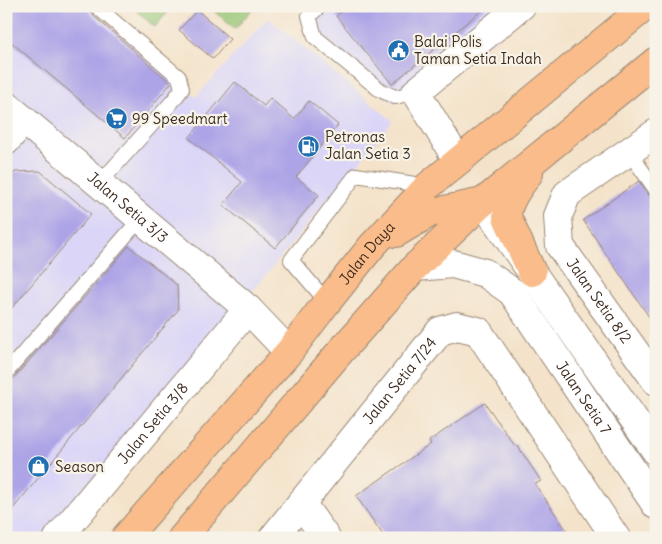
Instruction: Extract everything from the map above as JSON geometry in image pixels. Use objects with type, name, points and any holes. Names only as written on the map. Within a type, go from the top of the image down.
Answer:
[{"type":"main road","points":[[612,33],[627,6]]},
{"type":"main road","name":"Jalan Daya","points":[[125,538],[289,352],[372,246],[428,186],[646,6]]},
{"type":"main road","points":[[182,538],[334,359],[415,268],[483,202],[656,60]]},
{"type":"main road","points":[[532,272],[509,222],[507,210],[516,192],[541,155]]},
{"type":"main road","points":[[372,246],[430,213],[483,202]]},
{"type":"street","points":[[458,161],[416,92],[522,6]]},
{"type":"street","name":"Jalan Setia 3/3","points":[[15,113],[248,309],[289,352]]},
{"type":"street","points":[[6,141],[15,113]]},
{"type":"street","points":[[629,152],[656,133]]},
{"type":"street","name":"Jalan Setia 8/2","points":[[629,152],[567,194],[558,216],[560,246],[656,381]]},
{"type":"street","name":"Jalan Setia 7","points":[[483,202],[656,450]]},
{"type":"street","name":"Jalan Setia 7","points":[[415,268],[453,264],[485,273],[512,292],[656,505]]},
{"type":"street","name":"Jalan Setia 3/8","points":[[58,538],[248,309]]},
{"type":"street","name":"Jalan Setia 7/24","points":[[273,538],[440,331],[458,326],[478,331],[616,538]]},
{"type":"street","points":[[302,503],[326,538]]},
{"type":"lane","points":[[96,6],[179,76],[182,89],[99,184]]},
{"type":"lane","points":[[320,6],[309,16],[315,38],[380,90],[396,97],[416,92]]},
{"type":"lane","points":[[629,152],[656,190]]},
{"type":"lane","points":[[327,302],[291,260],[356,174],[428,186]]},
{"type":"lane","points":[[6,373],[141,218]]},
{"type":"shaded area","points":[[6,6],[86,6],[196,97],[268,18],[393,121],[46,538],[6,538]]},
{"type":"shaded area","points":[[310,6],[535,6],[426,94],[394,103],[311,40],[302,12]]},
{"type":"green space","points":[[131,6],[173,6],[155,27]]},
{"type":"green space","points":[[208,6],[255,6],[235,29]]},
{"type":"building","points":[[6,6],[87,6],[90,13],[171,83],[125,138],[6,38]]},
{"type":"building","points":[[348,6],[487,6],[392,84],[336,16]]},
{"type":"building","points":[[197,10],[230,39],[213,59],[179,30]]},
{"type":"building","points":[[235,82],[264,106],[270,98],[294,119],[309,101],[338,125],[296,177],[319,195],[275,248],[223,205],[242,182],[189,138]]},
{"type":"building","points":[[40,171],[91,214],[6,315],[6,182],[15,172]]},
{"type":"building","points":[[639,181],[649,195],[656,199],[656,327],[583,220]]},
{"type":"building","points":[[129,246],[177,285],[178,310],[6,517],[6,384],[13,379]]},
{"type":"building","points":[[485,403],[541,481],[535,484],[567,531],[557,538],[385,538],[356,496],[431,444],[429,441]]},
{"type":"place","name":"Balai Polis Taman Setia Indah","points":[[398,51]]},
{"type":"place","name":"99 Speedmart","points":[[116,119]]},
{"type":"place","name":"Petronas Jalan Setia 3","points":[[309,146]]},
{"type":"place","name":"Season","points":[[39,467]]}]
